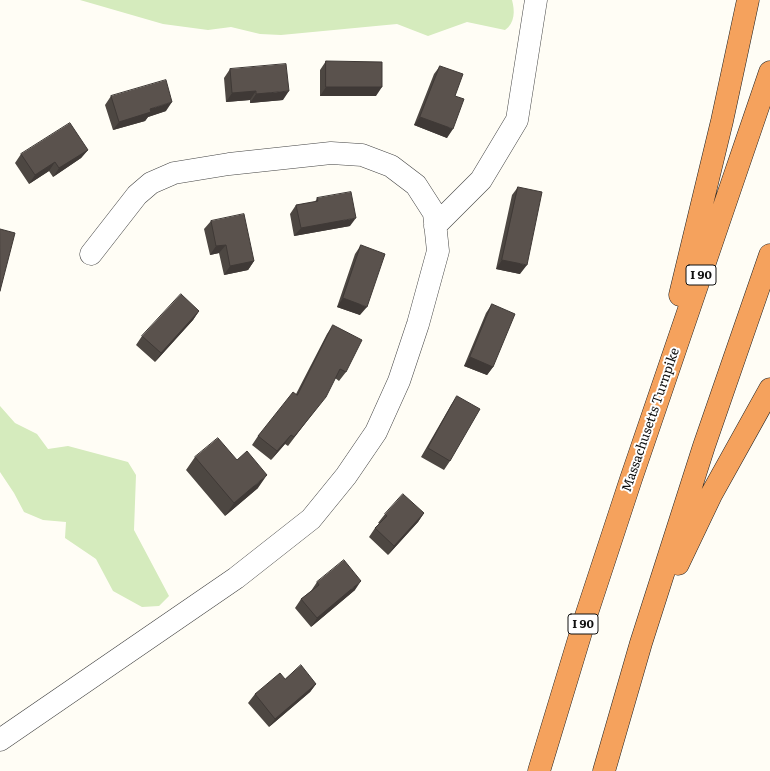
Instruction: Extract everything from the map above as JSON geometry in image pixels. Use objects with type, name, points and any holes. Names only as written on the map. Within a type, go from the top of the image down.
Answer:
[{"type":"highway","points":[[631,478],[679,301],[748,0]]},
{"type":"highway","name":"Massachusetts Turnpike","points":[[539,771],[585,618],[631,478],[770,72]]},
{"type":"highway","points":[[604,771],[641,643],[704,446],[770,255]]},
{"type":"highway","points":[[641,643],[711,495],[770,389]]},
{"type":"street","points":[[435,226],[481,180],[517,120],[536,0]]},
{"type":"street","points":[[0,740],[236,578],[311,519],[346,476],[376,432],[399,381],[418,324],[438,251],[434,213],[416,185],[391,166],[362,155],[331,153],[229,164],[174,173],[151,183],[137,195],[91,254]]},
{"type":"green space","points":[[80,0],[512,0],[514,12],[511,24],[505,30],[467,22],[428,36],[397,24],[281,35],[260,34],[231,27],[208,30],[163,24]]},
{"type":"green space","points":[[0,406],[15,423],[37,434],[48,449],[68,446],[128,462],[136,475],[134,530],[169,596],[159,606],[142,607],[113,591],[96,559],[65,538],[66,522],[43,520],[24,512],[14,493],[0,472]]},
{"type":"building","points":[[326,61],[382,62],[382,87],[326,87]]},
{"type":"building","points":[[286,64],[289,91],[256,94],[256,91],[232,93],[230,69]]},
{"type":"building","points":[[440,66],[463,74],[455,96],[464,99],[453,129],[420,117]]},
{"type":"building","points":[[166,80],[172,102],[150,109],[151,112],[119,122],[111,96]]},
{"type":"building","points":[[70,123],[88,150],[59,168],[55,162],[35,175],[21,154]]},
{"type":"building","points":[[518,187],[542,192],[527,265],[502,260]]},
{"type":"building","points":[[351,192],[356,218],[301,228],[296,205],[318,201],[317,198]]},
{"type":"building","points":[[244,214],[254,261],[230,266],[226,245],[216,246],[211,221]]},
{"type":"building","points":[[0,229],[15,233],[0,291]]},
{"type":"building","points":[[361,245],[385,254],[367,307],[343,298]]},
{"type":"building","points":[[181,294],[199,311],[161,353],[142,336]]},
{"type":"building","points":[[492,304],[515,314],[493,367],[470,357]]},
{"type":"building","points":[[333,325],[362,340],[346,372],[340,369],[326,397],[294,437],[291,435],[277,451],[258,436],[293,392],[297,395]]},
{"type":"building","points":[[457,396],[480,409],[450,461],[428,448]]},
{"type":"building","points":[[218,438],[237,460],[247,451],[267,475],[234,503],[195,457]]},
{"type":"building","points":[[403,494],[424,513],[394,546],[375,528],[387,516],[385,514]]},
{"type":"building","points":[[344,560],[361,581],[317,618],[301,599],[319,585],[317,582]]},
{"type":"building","points":[[301,665],[316,684],[275,719],[255,694],[280,673],[285,679]]}]
